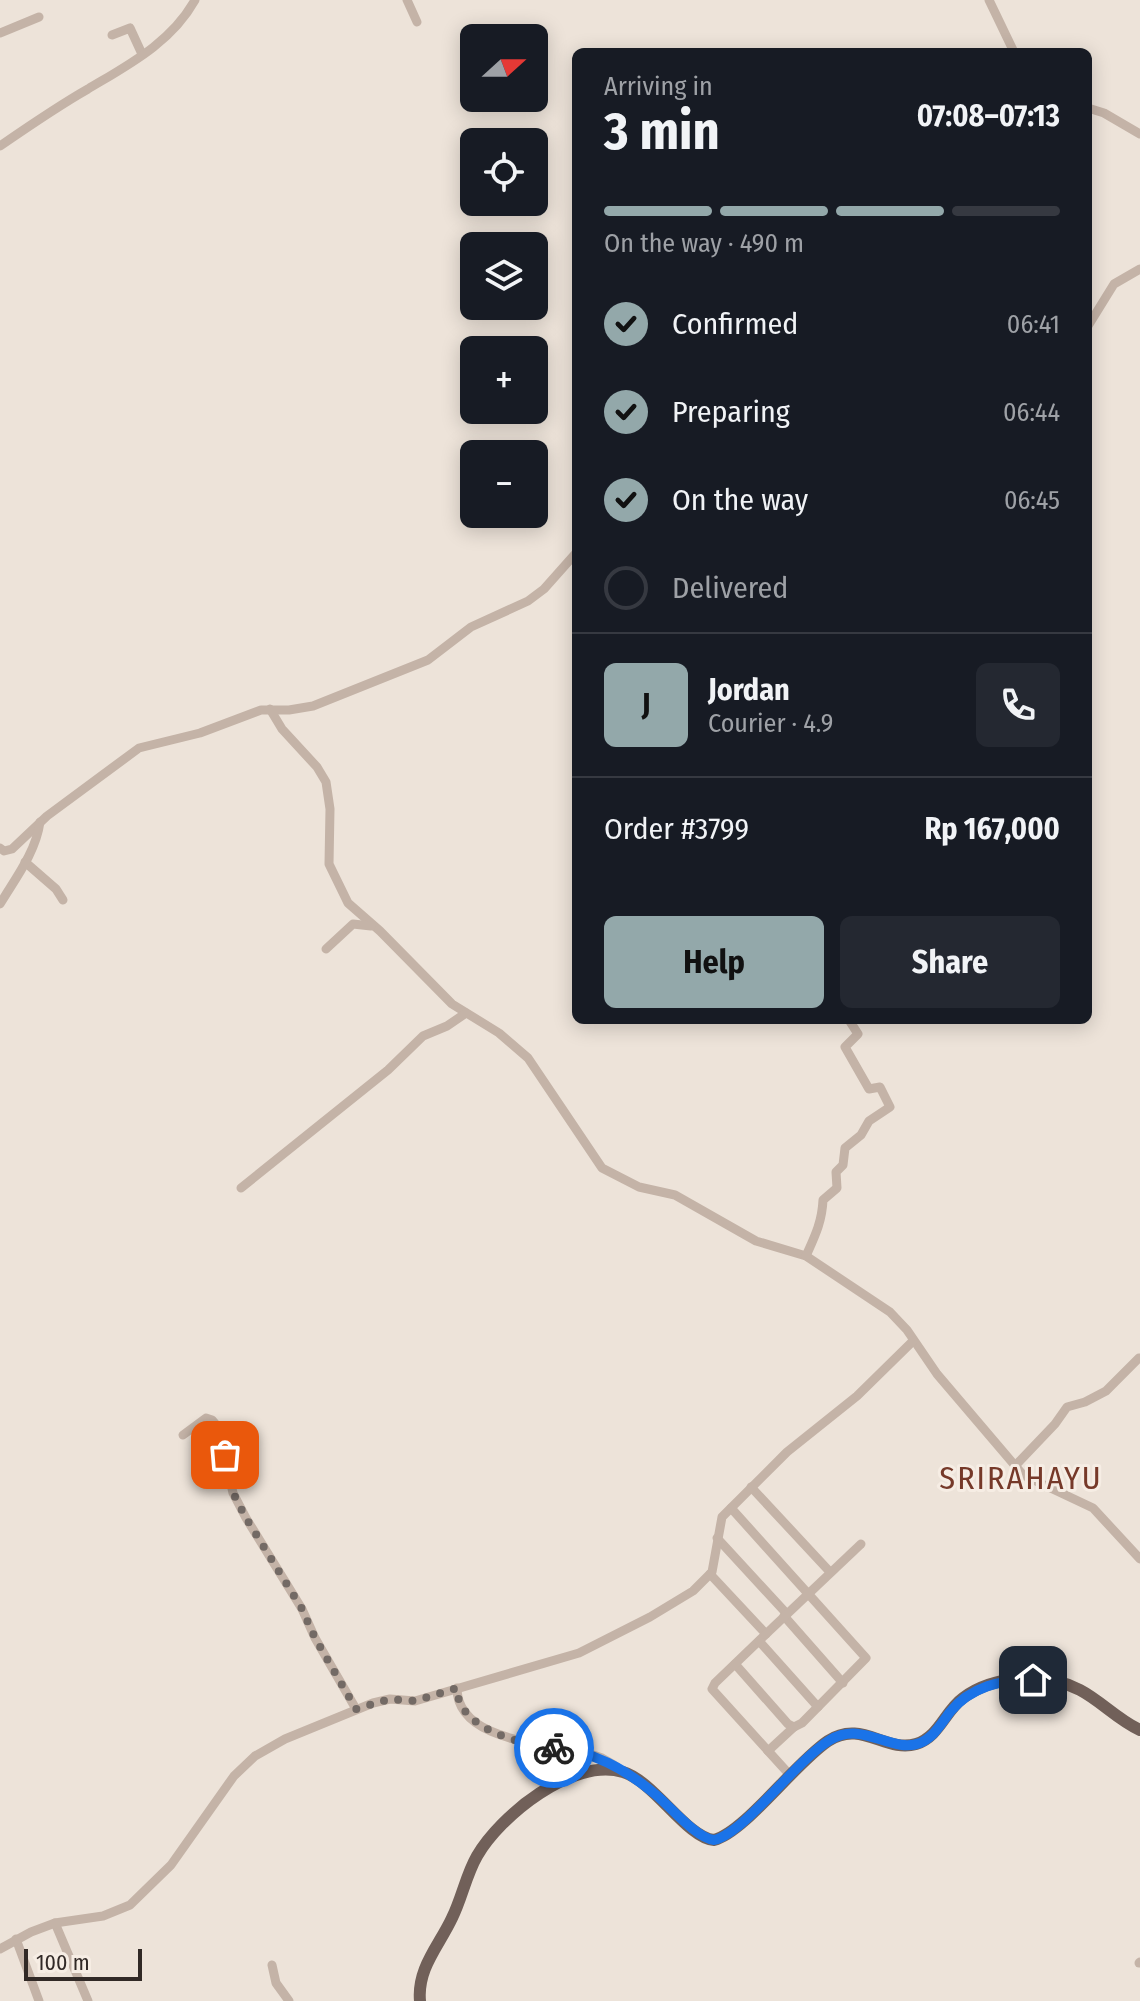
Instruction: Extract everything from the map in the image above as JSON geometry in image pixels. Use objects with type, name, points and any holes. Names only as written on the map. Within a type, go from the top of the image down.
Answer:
[{"type":"main road","points":[[420,2001],[420,1980],[427,1962],[453,1917],[475,1860],[503,1822],[541,1792],[589,1772],[623,1772],[655,1793],[702,1837],[718,1840],[734,1829],[789,1774],[829,1741],[847,1734],[866,1734],[907,1745],[920,1743],[933,1735],[963,1698],[1005,1681],[1065,1684],[1090,1696],[1140,1730]]},
{"type":"street","points":[[0,146],[87,89],[128,67],[176,29],[195,0]]},
{"type":"street","points":[[407,0],[417,22]]},
{"type":"street","points":[[989,0],[1012,48]]},
{"type":"street","points":[[0,33],[39,17]]},
{"type":"street","points":[[112,35],[131,28],[142,54]]},
{"type":"street","points":[[1092,109],[1140,134]]},
{"type":"street","points":[[1092,320],[1114,284],[1140,269]]},
{"type":"street","points":[[0,848],[4,851],[12,849],[40,822],[145,745],[188,737],[247,714],[313,706],[432,658],[471,627],[528,601],[544,589],[572,558]]},
{"type":"street","points":[[270,709],[282,729],[323,776],[330,809],[330,871],[348,903],[434,987],[466,1013],[499,1033],[528,1058],[602,1168],[639,1187],[675,1195],[756,1241],[806,1256],[890,1312],[937,1374],[1015,1466],[1034,1480],[1093,1508],[1140,1559]]},
{"type":"street","points":[[0,904],[25,862],[39,832],[40,822]]},
{"type":"street","points":[[25,862],[56,889],[63,900]]},
{"type":"street","points":[[326,949],[353,924],[374,926]]},
{"type":"street","points":[[241,1188],[377,1080],[423,1036],[447,1026],[466,1013]]},
{"type":"street","points":[[806,1256],[814,1232],[821,1224],[823,1200],[837,1188],[836,1172],[843,1165],[845,1148],[861,1135],[869,1121],[890,1107],[880,1087],[869,1089],[845,1047],[858,1034],[852,1024]]},
{"type":"street","points":[[0,1949],[55,1923],[103,1916],[130,1905],[171,1865],[246,1763],[273,1744],[356,1709],[390,1699],[415,1701],[579,1653],[693,1591],[710,1574],[722,1517],[787,1452],[857,1396],[913,1341]]},
{"type":"street","points":[[1015,1466],[1067,1407],[1106,1391],[1139,1358]]},
{"type":"street","points":[[183,1435],[206,1418],[218,1427],[233,1493],[302,1609],[356,1709]]},
{"type":"street","points":[[751,1487],[830,1572]]},
{"type":"street","points":[[731,1508],[865,1656],[865,1661],[843,1683],[768,1751]]},
{"type":"street","points":[[717,1538],[843,1683]]},
{"type":"street","points":[[789,1774],[712,1689],[861,1544]]},
{"type":"street","points":[[710,1574],[818,1707]]},
{"type":"street","points":[[735,1664],[794,1727]]},
{"type":"street","points":[[457,1688],[461,1708],[487,1729],[535,1746],[600,1757],[623,1772]]},
{"type":"street","points":[[55,1923],[88,2001]]},
{"type":"street","points":[[16,1939],[39,2001]]},
{"type":"street","points":[[272,1965],[276,1983],[289,2001]]},
{"type":"way so far","points":[[225,1455],[233,1493],[302,1609],[356,1709],[390,1699],[415,1701],[457,1688],[461,1708],[487,1729],[535,1746],[554,1748]]},
{"type":"district","name":"SRIRAHAYU","points":[[1021,1478]]},
{"type":"route","points":[[554,1748],[600,1757],[613,1763],[655,1793],[702,1837],[714,1840],[734,1829],[789,1774],[829,1741],[856,1733],[914,1745],[933,1735],[963,1698],[1005,1681],[1033,1680]]}]
